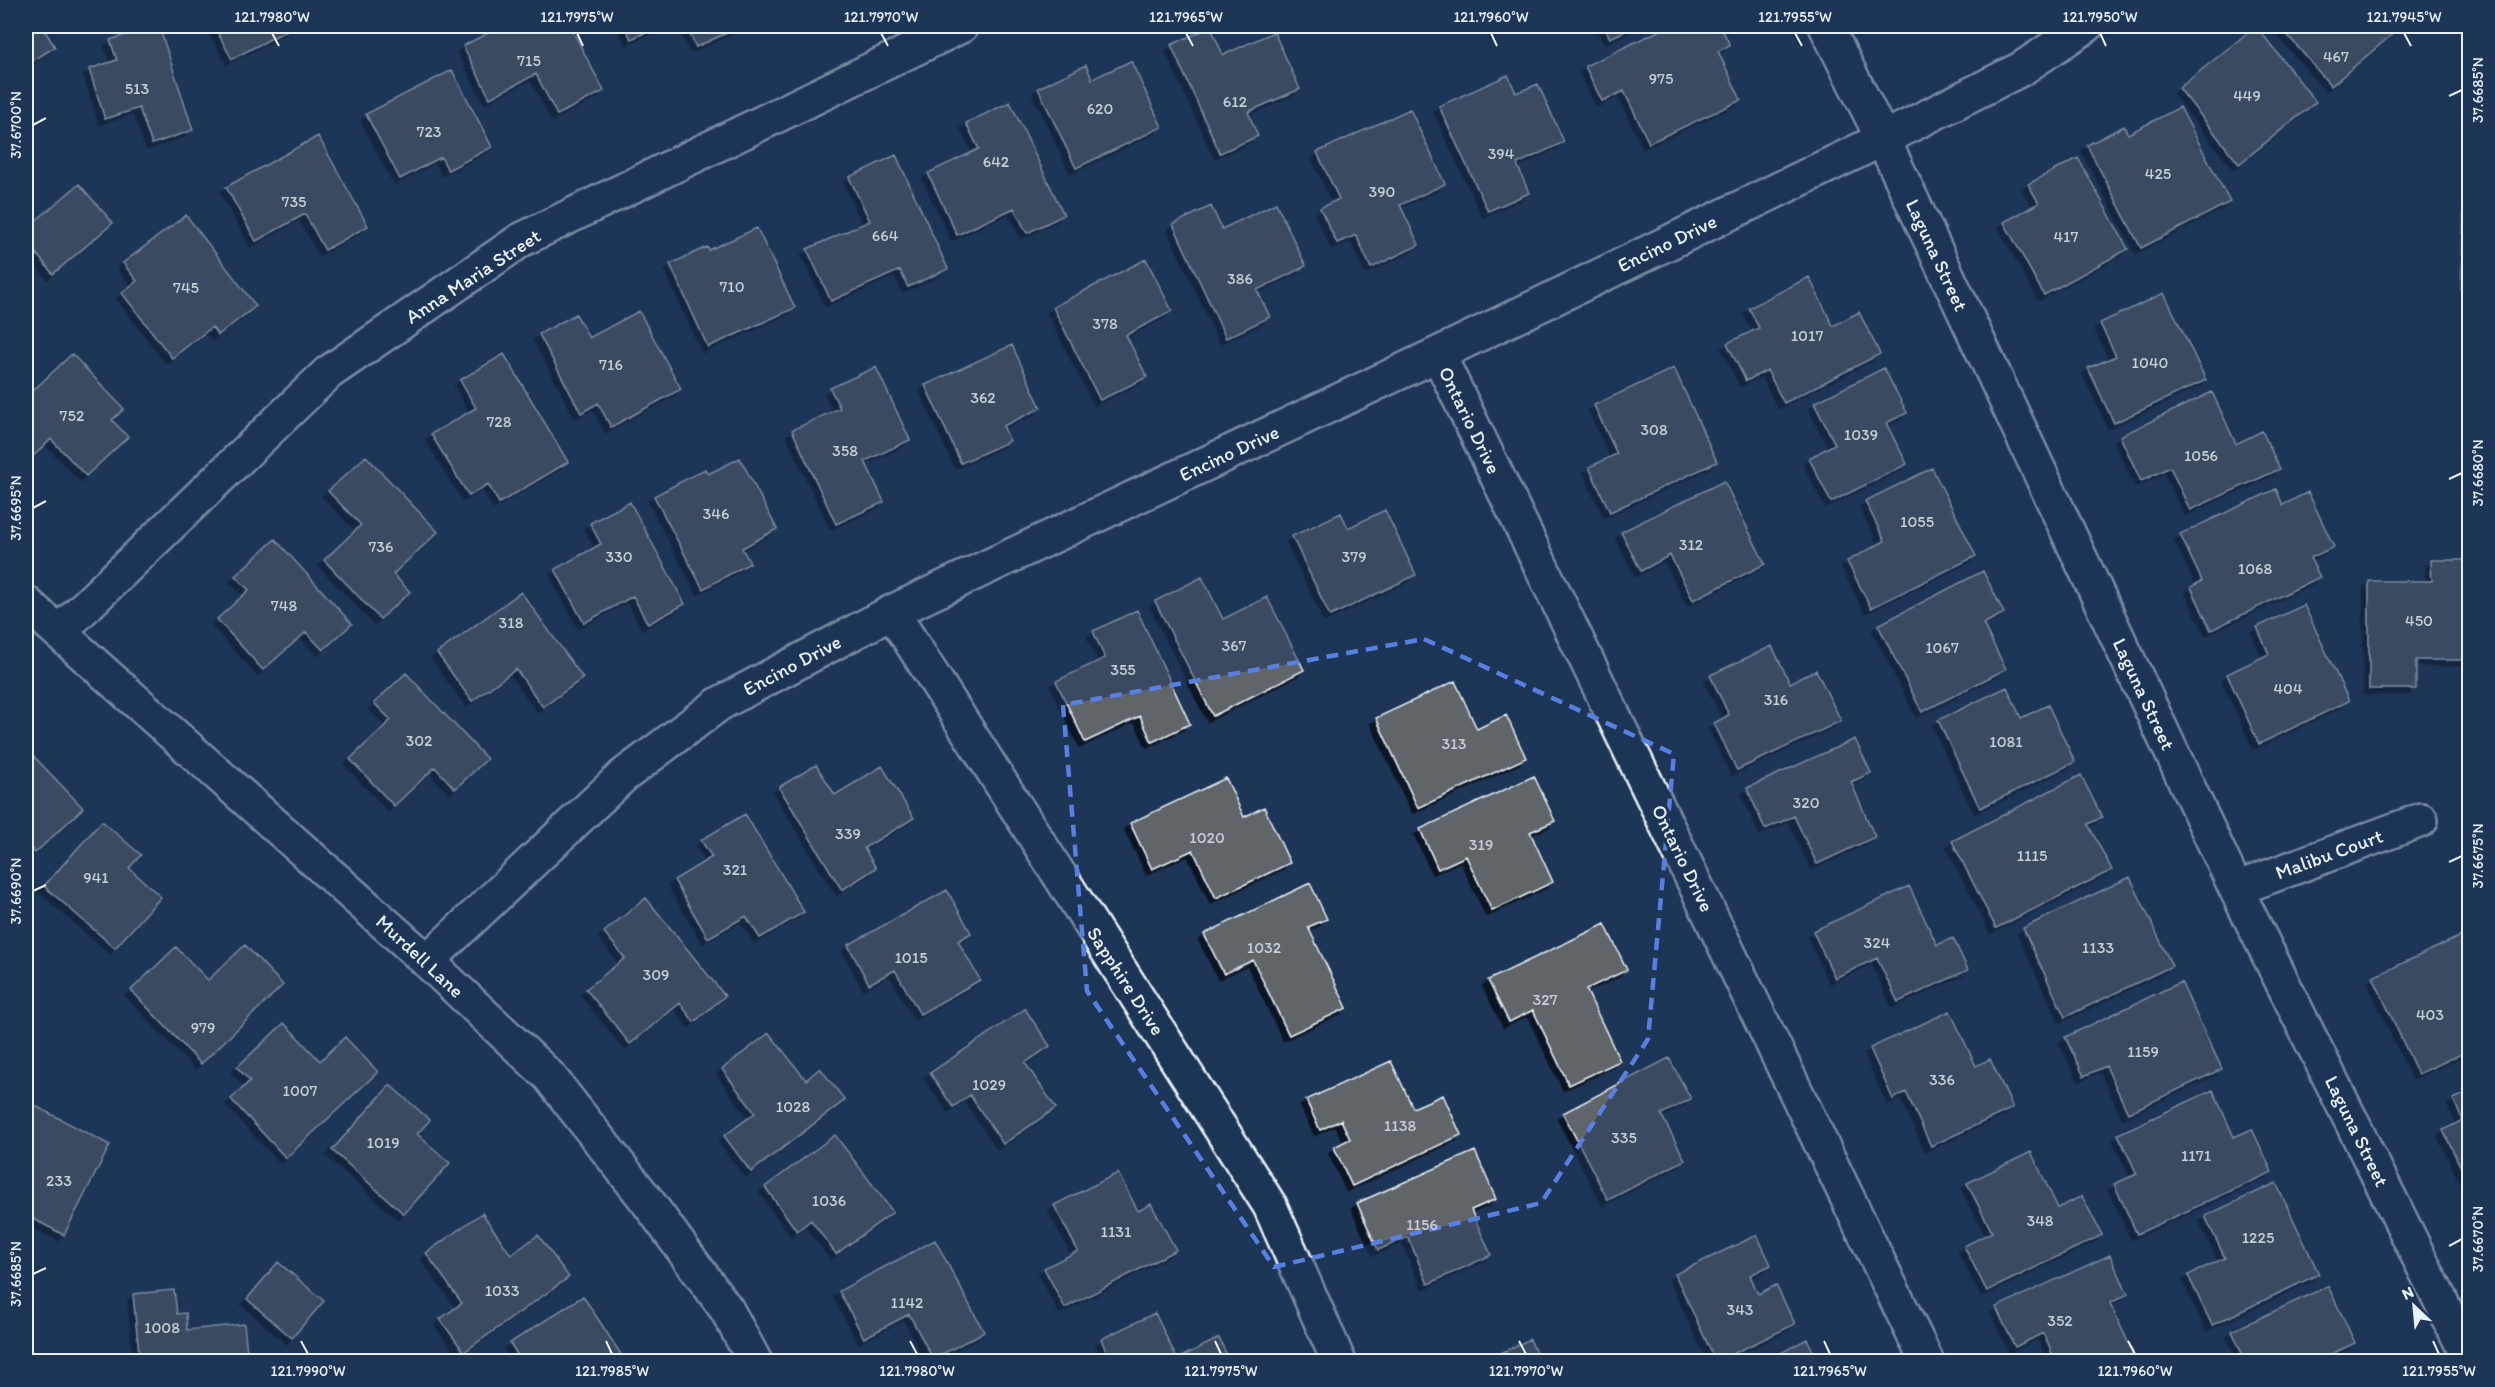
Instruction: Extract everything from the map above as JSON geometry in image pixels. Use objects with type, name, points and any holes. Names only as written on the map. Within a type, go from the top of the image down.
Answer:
[{"type":"street","name":"Anna Maria Street","points":[[59,632],[328,373],[521,240],[961,26]]},
{"type":"street","name":"Laguna Street","points":[[1826,26],[1882,138],[2236,889],[2467,1350]]},
{"type":"street","name":"Encino Drive","points":[[427,961],[623,776],[719,704],[892,612],[1438,354],[1882,138],[2021,69],[2086,26]]},
{"type":"street","name":"Ontario Drive","points":[[1438,354],[1927,1362]]},
{"type":"street","name":"Murdell Lane","points":[[26,603],[427,961],[549,1076],[648,1202],[720,1301],[755,1362]]},
{"type":"street","name":"Sapphire Drive","points":[[892,612],[1270,1206],[1339,1362]]},
{"type":"street","name":"Malibu Court","points":[[2236,889],[2421,820]]},
{"type":"highlighted area","points":[[1424,639],[1674,754],[1648,1039],[1541,1203],[1274,1267],[1087,991],[1063,705]]},
{"type":"building","points":[[26,26],[42,26],[55,47],[26,65]]},
{"type":"building","points":[[159,26],[193,130],[152,144],[139,108],[105,119],[89,69],[117,60],[110,40]]},
{"type":"building","points":[[214,26],[295,26],[232,59]]},
{"type":"building","points":[[494,26],[570,26],[604,91],[557,115],[536,74],[490,98],[463,46],[496,29]]},
{"type":"building","points":[[625,26],[660,26],[631,39]]},
{"type":"building","points":[[686,26],[742,26],[696,47]]},
{"type":"building","points":[[1604,26],[1636,26],[1610,38]]},
{"type":"building","points":[[1669,26],[1720,26],[1730,45],[1718,51],[1741,100],[1649,143],[1624,91],[1602,101],[1585,66]]},
{"type":"building","points":[[2256,26],[2316,102],[2239,164],[2179,88]]},
{"type":"building","points":[[2280,26],[2402,26],[2331,86]]},
{"type":"building","points":[[1211,27],[1223,55],[1274,32],[1300,89],[1248,112],[1258,136],[1220,153],[1171,45]]},
{"type":"building","points":[[1131,61],[1162,127],[1076,168],[1038,88],[1086,65],[1092,79]]},
{"type":"building","points":[[452,70],[492,147],[448,170],[441,157],[400,179],[366,114]]},
{"type":"building","points":[[1508,75],[1516,93],[1538,84],[1564,142],[1517,164],[1529,193],[1488,211],[1439,106]]},
{"type":"building","points":[[1010,102],[1064,215],[1027,233],[1014,208],[957,235],[928,173],[979,149],[966,123]]},
{"type":"building","points":[[2180,107],[2230,202],[2141,248],[2087,145],[2124,126],[2128,134]]},
{"type":"building","points":[[1410,109],[1445,184],[1400,205],[1419,245],[1371,268],[1356,235],[1337,243],[1320,208],[1339,199],[1317,152]]},
{"type":"building","points":[[318,136],[368,226],[325,250],[305,214],[256,241],[226,187]]},
{"type":"building","points":[[896,155],[948,269],[908,287],[900,270],[831,301],[807,249],[870,221],[849,177]]},
{"type":"building","points":[[2078,158],[2128,249],[2044,295],[2004,222],[2039,203],[2028,184]]},
{"type":"building","points":[[79,184],[113,223],[53,274],[26,241],[26,229]]},
{"type":"building","points":[[1276,203],[1306,266],[1257,290],[1270,317],[1226,338],[1173,224],[1211,206],[1222,229]]},
{"type":"building","points":[[186,215],[256,306],[218,335],[212,327],[172,358],[122,293],[137,281],[123,263]]},
{"type":"building","points":[[757,228],[795,308],[708,347],[670,264],[707,247],[709,250]]},
{"type":"building","points":[[1146,259],[1172,311],[1126,335],[1147,377],[1100,400],[1053,307]]},
{"type":"building","points":[[1809,277],[1833,326],[1859,312],[1880,354],[1784,403],[1767,370],[1746,381],[1727,343],[1759,328],[1749,308]]},
{"type":"building","points":[[2164,293],[2206,380],[2114,423],[2088,368],[2116,356],[2100,323]]},
{"type":"building","points":[[639,311],[681,389],[611,427],[598,403],[581,413],[539,334],[576,314],[589,338]]},
{"type":"building","points":[[1012,345],[1041,408],[1003,426],[1010,441],[961,463],[925,385]]},
{"type":"building","points":[[72,354],[124,409],[112,420],[128,437],[86,476],[51,439],[26,463],[26,397]]},
{"type":"building","points":[[504,354],[568,462],[499,503],[488,484],[469,496],[431,434],[476,408],[460,380]]},
{"type":"building","points":[[876,367],[910,440],[865,461],[884,502],[836,524],[792,430],[840,408],[830,388]]},
{"type":"building","points":[[1674,368],[1717,462],[1610,512],[1589,467],[1617,454],[1594,405]]},
{"type":"building","points":[[1884,368],[1907,413],[1886,423],[1907,464],[1831,502],[1809,458],[1835,444],[1814,403]]},
{"type":"building","points":[[2212,392],[2236,444],[2262,431],[2280,469],[2190,510],[2170,467],[2141,481],[2120,436]]},
{"type":"building","points":[[366,456],[438,532],[393,574],[410,592],[380,619],[324,560],[361,525],[328,491]]},
{"type":"building","points":[[740,458],[777,529],[742,548],[750,563],[703,589],[654,496],[705,469],[708,474]]},
{"type":"building","points":[[1932,468],[1976,556],[1871,608],[1847,561],[1885,541],[1865,501]]},
{"type":"building","points":[[1724,481],[1765,564],[1693,600],[1670,555],[1641,571],[1621,532]]},
{"type":"building","points":[[2276,489],[2283,505],[2308,492],[2334,547],[2310,558],[2320,577],[2211,630],[2191,587],[2202,581],[2180,534]]},
{"type":"building","points":[[630,502],[685,604],[648,624],[633,596],[584,623],[555,569],[601,544],[590,523]]},
{"type":"building","points":[[1385,510],[1416,575],[1330,616],[1292,536],[1341,513],[1348,528]]},
{"type":"building","points":[[275,539],[352,624],[323,650],[306,632],[263,670],[217,619],[249,590],[235,576]]},
{"type":"building","points":[[2431,560],[2470,560],[2470,660],[2416,660],[2416,689],[2369,689],[2369,581],[2432,581]]},
{"type":"building","points":[[1983,571],[2004,613],[1983,624],[2006,669],[1922,712],[1878,625]]},
{"type":"building","points":[[1202,577],[1223,619],[1267,597],[1304,670],[1213,716],[1155,601]]},
{"type":"building","points":[[521,592],[583,678],[543,707],[516,669],[472,701],[437,653]]},
{"type":"building","points":[[2304,605],[2349,701],[2259,744],[2227,674],[2269,654],[2257,627]]},
{"type":"building","points":[[1137,610],[1190,724],[1152,742],[1140,716],[1085,742],[1056,681],[1105,658],[1093,631]]},
{"type":"building","points":[[1772,646],[1790,683],[1816,670],[1841,721],[1737,770],[1714,723],[1729,715],[1710,675]]},
{"type":"building","points":[[406,673],[487,759],[455,789],[435,767],[394,806],[350,759],[391,720],[374,703]]},
{"type":"building","points":[[1455,681],[1477,729],[1506,715],[1526,758],[1418,808],[1376,718]]},
{"type":"building","points":[[2007,687],[2021,718],[2048,705],[2075,762],[1980,808],[1938,720]]},
{"type":"building","points":[[1855,739],[1871,773],[1851,782],[1875,837],[1817,864],[1794,816],[1765,829],[1747,788]]},
{"type":"building","points":[[26,748],[83,808],[35,853],[26,843]]},
{"type":"building","points":[[816,765],[835,795],[882,766],[914,818],[864,848],[876,868],[842,890],[779,787]]},
{"type":"building","points":[[2081,775],[2102,817],[2088,824],[2112,870],[1996,928],[1952,841]]},
{"type":"building","points":[[1534,776],[1555,821],[1530,832],[1553,882],[1492,911],[1466,856],[1438,869],[1420,829]]},
{"type":"building","points":[[1226,778],[1244,817],[1264,807],[1290,863],[1216,898],[1193,850],[1152,869],[1130,823]]},
{"type":"building","points":[[745,814],[804,912],[760,938],[746,916],[708,938],[674,880],[712,857],[701,840]]},
{"type":"building","points":[[102,821],[141,855],[129,868],[161,897],[115,948],[44,886]]},
{"type":"building","points":[[2130,877],[2172,966],[2065,1017],[2023,928]]},
{"type":"building","points":[[1310,883],[1327,919],[1308,927],[1347,1008],[1289,1035],[1253,960],[1224,974],[1204,934]]},
{"type":"building","points":[[1909,886],[1937,945],[1953,938],[1968,970],[1898,1002],[1877,958],[1835,978],[1813,931]]},
{"type":"building","points":[[947,890],[971,933],[958,941],[980,980],[920,1014],[895,970],[869,984],[848,945]]},
{"type":"building","points":[[646,898],[725,996],[694,1022],[680,1003],[630,1044],[586,989],[625,958],[604,932]]},
{"type":"building","points":[[1605,924],[1627,970],[1586,989],[1620,1061],[1569,1085],[1533,1010],[1509,1022],[1488,980]]},
{"type":"building","points":[[2461,936],[2470,953],[2470,1050],[2418,1074],[2373,977]]},
{"type":"building","points":[[245,945],[283,985],[201,1064],[131,990],[176,947],[208,980]]},
{"type":"building","points":[[2181,982],[2222,1069],[2128,1113],[2106,1066],[2084,1076],[2065,1037]]},
{"type":"building","points":[[1025,1009],[1050,1046],[1025,1063],[1056,1108],[1003,1144],[970,1095],[953,1107],[930,1073]]},
{"type":"building","points":[[1950,1011],[1976,1066],[1990,1059],[2013,1108],[1931,1146],[1906,1092],[1893,1099],[1870,1048]]},
{"type":"building","points":[[284,1023],[320,1061],[345,1037],[378,1072],[286,1158],[231,1099],[250,1081],[237,1067]]},
{"type":"building","points":[[769,1033],[806,1080],[820,1068],[845,1100],[751,1172],[724,1136],[755,1113],[722,1069]]},
{"type":"building","points":[[1669,1058],[1691,1099],[1661,1114],[1685,1160],[1608,1200],[1563,1113]]},
{"type":"building","points":[[1391,1061],[1413,1108],[1443,1095],[1461,1135],[1352,1186],[1334,1147],[1350,1139],[1341,1120],[1320,1130],[1306,1100]]},
{"type":"building","points":[[390,1085],[430,1120],[417,1134],[450,1163],[404,1214],[332,1150]]},
{"type":"building","points":[[2213,1090],[2234,1137],[2252,1129],[2272,1172],[2137,1234],[2114,1184],[2137,1174],[2118,1134]]},
{"type":"building","points":[[2470,1092],[2470,1186],[2443,1130],[2463,1120],[2453,1099]]},
{"type":"building","points":[[26,1101],[110,1145],[64,1235],[26,1215]]},
{"type":"building","points":[[835,1135],[893,1212],[836,1254],[811,1220],[797,1231],[765,1187]]},
{"type":"building","points":[[1475,1151],[1496,1199],[1471,1210],[1491,1255],[1428,1284],[1408,1237],[1378,1250],[1357,1203]]},
{"type":"building","points":[[2031,1152],[2058,1208],[2082,1196],[2102,1235],[1987,1291],[1964,1246],[1992,1232],[1967,1183]]},
{"type":"building","points":[[1118,1173],[1138,1211],[1151,1204],[1176,1250],[1065,1308],[1044,1268],[1078,1251],[1054,1205]]},
{"type":"building","points":[[2276,1183],[2319,1274],[2212,1325],[2188,1275],[2225,1258],[2205,1216]]},
{"type":"building","points":[[482,1213],[511,1255],[538,1235],[569,1277],[464,1352],[440,1319],[462,1303],[426,1253]]},
{"type":"building","points":[[1757,1235],[1771,1265],[1750,1275],[1758,1294],[1776,1285],[1795,1324],[1716,1362],[1675,1274]]},
{"type":"building","points":[[935,1240],[984,1332],[933,1359],[909,1314],[864,1338],[839,1291]]},
{"type":"building","points":[[2110,1255],[2128,1294],[2110,1303],[2133,1353],[2116,1362],[2056,1362],[2043,1333],[2015,1347],[1996,1307]]},
{"type":"building","points":[[278,1262],[324,1301],[292,1338],[247,1299]]},
{"type":"building","points":[[2328,1286],[2355,1343],[2325,1357],[2327,1362],[2246,1362],[2232,1331]]},
{"type":"building","points":[[174,1290],[177,1314],[186,1313],[187,1330],[244,1324],[248,1362],[140,1362],[133,1294]]},
{"type":"building","points":[[583,1296],[626,1362],[522,1362],[510,1343]]},
{"type":"building","points":[[1155,1313],[1177,1359],[1219,1338],[1230,1362],[1111,1362],[1101,1339]]},
{"type":"building","points":[[1530,1339],[1540,1362],[1482,1362]]},
{"type":"building","points":[[1807,1339],[1819,1362],[1764,1362]]},
{"type":"waterway","points":[[2470,175],[2466,288],[2470,305]]}]
